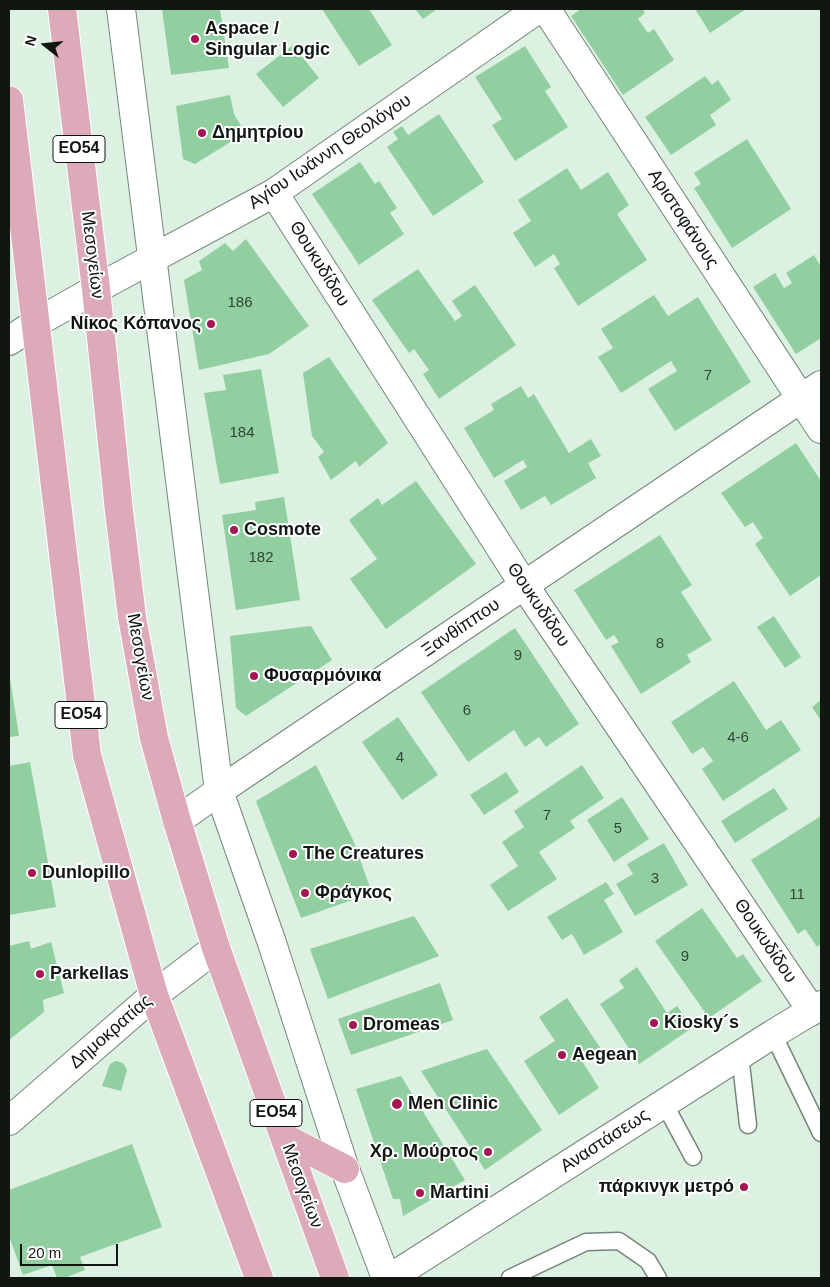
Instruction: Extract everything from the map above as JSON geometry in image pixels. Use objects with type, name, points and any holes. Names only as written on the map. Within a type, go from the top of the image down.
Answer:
[{"type":"main road","name":"Μεσογείων","points":[[62,9],[96,289],[117,501],[132,617],[154,738],[216,948],[336,1278]]},
{"type":"main road","name":"ΕΟ54","points":[[9,100],[34,324],[87,755],[154,995],[259,1278]]},
{"type":"main road","points":[[285,1138],[344,1169]]},
{"type":"street","points":[[121,9],[219,790],[272,943],[344,1169],[386,1278]]},
{"type":"street","name":"Αγίου Ιωάννη Θεολόγου","points":[[9,340],[96,289],[274,193],[538,9]]},
{"type":"street","name":"Αριστοφάνους","points":[[546,9],[811,392],[821,429]]},
{"type":"street","name":"Θουκυδίδου","points":[[274,193],[524,586],[818,1011]]},
{"type":"street","name":"Ξανθίππου","points":[[177,821],[219,790],[811,392]]},
{"type":"street","name":"Δημοκρατίας","points":[[9,1121],[154,995],[216,948]]},
{"type":"street","name":"Αναστάσεως","points":[[390,1278],[773,1034],[818,1011]]},
{"type":"lane","points":[[773,1034],[821,1133]]},
{"type":"lane","points":[[740,1055],[748,1125]]},
{"type":"lane","points":[[664,1103],[693,1157]]},
{"type":"lane","points":[[510,1278],[586,1242],[619,1241],[648,1261],[658,1278]]},
{"type":"building","name":"Aspace / Singular Logic","points":[[162,9],[220,9],[229,68],[171,75]]},
{"type":"building","points":[[322,9],[369,9],[392,45],[359,66]]},
{"type":"building","points":[[415,9],[437,9],[423,19]]},
{"type":"building","points":[[581,9],[642,9],[645,13],[638,19],[648,33],[654,29],[674,60],[623,95],[571,16]]},
{"type":"building","points":[[695,9],[746,9],[710,33]]},
{"type":"building","points":[[293,45],[319,78],[283,107],[256,74]]},
{"type":"building","points":[[525,46],[551,87],[545,91],[568,127],[515,161],[492,125],[502,119],[475,77]]},
{"type":"building","points":[[705,76],[712,85],[718,80],[731,100],[710,115],[716,125],[671,155],[645,117]]},
{"type":"building","points":[[230,95],[234,114],[245,133],[195,164],[183,159],[176,106]]},
{"type":"building","points":[[439,114],[484,182],[433,216],[387,147],[398,139],[393,132],[402,126],[408,135]]},
{"type":"building","points":[[747,139],[791,209],[732,248],[694,188],[701,184],[694,173]]},
{"type":"building","points":[[360,162],[375,184],[379,181],[397,208],[390,213],[404,234],[359,265],[312,194]]},
{"type":"building","points":[[567,168],[581,190],[608,172],[629,205],[617,214],[647,260],[578,306],[554,268],[560,264],[554,254],[535,267],[513,233],[531,221],[518,200]]},
{"type":"building","points":[[246,239],[309,326],[269,354],[199,370],[184,280],[202,270],[199,261],[225,243],[233,251]]},
{"type":"building","points":[[814,255],[821,267],[821,338],[796,354],[753,287],[775,273],[784,288],[792,283],[786,273]]},
{"type":"building","points":[[418,269],[455,321],[462,316],[452,301],[475,285],[516,345],[439,399],[423,374],[429,370],[414,349],[409,353],[372,300]]},
{"type":"building","points":[[654,295],[668,316],[698,297],[751,382],[675,431],[648,389],[677,371],[671,361],[621,393],[598,357],[613,348],[601,329]]},
{"type":"building","points":[[329,357],[388,443],[359,467],[356,461],[331,480],[318,457],[324,452],[312,436],[303,373]]},
{"type":"building","points":[[261,369],[279,473],[220,484],[204,393],[226,390],[223,375]]},
{"type":"building","points":[[521,386],[528,398],[534,394],[569,453],[591,439],[601,456],[588,463],[596,478],[551,505],[545,496],[521,510],[504,481],[527,467],[523,460],[494,478],[464,428],[494,410],[491,404]]},
{"type":"building","points":[[796,443],[821,481],[821,575],[790,596],[755,544],[763,538],[753,522],[745,527],[721,493]]},
{"type":"building","points":[[416,481],[476,564],[386,629],[350,579],[377,559],[349,520],[378,498],[382,505]]},
{"type":"building","points":[[284,497],[300,600],[236,610],[222,515],[256,510],[255,502]]},
{"type":"building","points":[[660,535],[692,585],[681,592],[712,640],[687,655],[691,662],[641,694],[611,646],[619,642],[614,635],[606,640],[574,590]]},
{"type":"building","points":[[774,616],[801,657],[785,668],[757,627]]},
{"type":"building","points":[[311,626],[332,660],[246,716],[236,708],[230,636]]},
{"type":"building","points":[[515,628],[579,724],[546,747],[539,737],[525,747],[514,730],[468,762],[421,692]]},
{"type":"building","points":[[9,672],[19,736],[9,737]]},
{"type":"building","points":[[734,681],[766,730],[781,720],[801,750],[723,801],[702,769],[713,761],[703,747],[692,754],[671,722]]},
{"type":"building","points":[[821,700],[821,721],[812,707]]},
{"type":"building","points":[[398,717],[438,775],[402,800],[362,742]]},
{"type":"building","points":[[30,762],[56,907],[9,915],[9,766]]},
{"type":"building","points":[[316,765],[353,840],[372,893],[301,918],[256,801]]},
{"type":"building","points":[[582,765],[604,798],[570,821],[575,828],[539,852],[557,879],[508,911],[490,885],[518,866],[502,842],[524,827],[514,811]]},
{"type":"building","points":[[506,772],[519,792],[484,815],[470,795]]},
{"type":"building","points":[[774,788],[788,809],[735,843],[721,821]]},
{"type":"building","points":[[622,797],[649,839],[614,862],[587,820]]},
{"type":"building","points":[[821,816],[821,944],[817,947],[805,929],[798,934],[751,860]]},
{"type":"building","points":[[664,843],[688,885],[635,916],[616,884],[633,874],[627,864]]},
{"type":"building","points":[[606,882],[614,894],[604,900],[623,932],[584,955],[572,934],[562,940],[547,917]]},
{"type":"building","points":[[702,908],[737,958],[743,954],[762,981],[709,1018],[655,941]]},
{"type":"building","points":[[414,916],[439,956],[328,999],[310,949]]},
{"type":"building","points":[[29,941],[31,949],[51,942],[64,993],[43,1000],[44,1012],[9,1040],[9,946]]},
{"type":"building","points":[[637,967],[667,1013],[677,1006],[692,1028],[639,1064],[600,1004],[624,988],[619,980]]},
{"type":"building","points":[[440,983],[453,1020],[351,1055],[338,1019]]},
{"type":"building","name":"Aegean","points":[[567,998],[601,1049],[582,1061],[599,1088],[559,1115],[524,1061],[555,1041],[539,1017]]},
{"type":"building","points":[[487,1049],[542,1130],[485,1170],[421,1071]]},
{"type":"building","points":[[116,1061],[123,1063],[127,1070],[121,1091],[102,1086],[110,1064]]},
{"type":"building","points":[[401,1076],[465,1180],[403,1216],[400,1199],[393,1199],[356,1089]]},
{"type":"building","points":[[132,1144],[162,1227],[80,1257],[85,1270],[64,1278],[57,1278],[52,1265],[23,1275],[9,1236],[9,1190]]},
{"type":"place","name":"Aspace / Singular Logic","points":[[195,39]]},
{"type":"place","name":"Δημητρίου","points":[[202,133]]},
{"type":"place","name":"Νίκος Κόπανος","points":[[211,324]]},
{"type":"place","name":"Cosmote","points":[[234,530]]},
{"type":"place","name":"Φυσαρμόνικα","points":[[254,676]]},
{"type":"place","name":"The Creatures","points":[[293,854]]},
{"type":"place","name":"Dunlopillo","points":[[32,873]]},
{"type":"place","name":"Φράγκος","points":[[305,893]]},
{"type":"place","name":"Parkellas","points":[[40,974]]},
{"type":"place","name":"Kiosky´s","points":[[654,1023]]},
{"type":"place","name":"Dromeas","points":[[353,1025]]},
{"type":"place","name":"Aegean","points":[[562,1055]]},
{"type":"place","name":"Men Clinic","points":[[397,1104]]},
{"type":"place","name":"Χρ. Μούρτος","points":[[488,1152]]},
{"type":"place","name":"πάρκινγκ μετρό","points":[[744,1187]]},
{"type":"place","name":"Martini","points":[[420,1193]]}]
